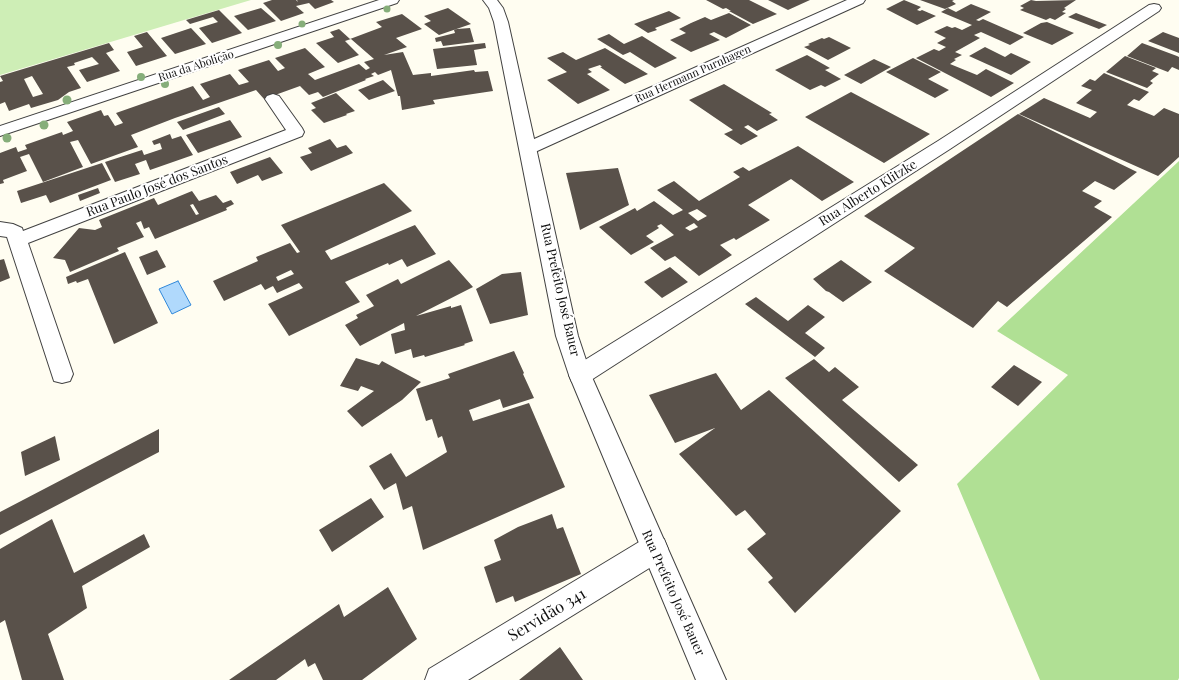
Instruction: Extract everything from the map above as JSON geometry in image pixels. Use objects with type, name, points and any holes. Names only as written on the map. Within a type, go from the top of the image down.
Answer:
[{"type":"street","name":"Rua da Abolição","points":[[0,131],[392,0]]},
{"type":"street","name":"Rua Prefeito José Bauer","points":[[490,0],[496,8],[501,22],[529,148],[567,336],[580,375],[711,680]]},
{"type":"street","name":"Rua Hermann Purnhagen","points":[[529,148],[858,0]]},
{"type":"street","name":"Rua Alberto Klitzke","points":[[580,375],[944,145],[1154,8]]},
{"type":"street","name":"Rua Paulo José dos Santos","points":[[18,240],[296,132],[273,99]]},
{"type":"street","points":[[0,229],[6,229],[16,233],[62,374]]},
{"type":"street","name":"Servidão 341","points":[[440,680],[654,549]]},
{"type":"green space","points":[[0,0],[251,0],[0,75]]},
{"type":"green space","points":[[1179,161],[1179,678],[1178,680],[1040,680],[957,484],[1068,375],[997,331]]},
{"type":"water","points":[[178,281],[191,305],[172,314],[159,289]]},
{"type":"building","points":[[272,0],[296,0],[298,2],[297,0],[331,0],[334,2],[315,9],[309,3],[296,6],[304,13],[281,21],[263,3]]},
{"type":"building","points":[[706,0],[749,0],[777,14],[753,24],[726,8],[723,9]]},
{"type":"building","points":[[768,0],[810,0],[788,10]]},
{"type":"building","points":[[904,0],[921,7],[917,10],[922,10],[936,16],[917,25],[886,9]]},
{"type":"building","points":[[920,0],[954,0],[952,1],[956,4],[945,9]]},
{"type":"building","points":[[1031,0],[1076,0],[1064,8],[1066,9],[1062,12],[1066,13],[1055,20],[1050,18],[1046,20],[1020,10],[1024,8],[1020,6]]},
{"type":"building","points":[[971,4],[991,12],[976,20],[979,21],[983,19],[1024,37],[1010,45],[981,32],[974,35],[980,38],[955,52],[962,55],[954,59],[956,60],[950,64],[977,75],[986,69],[1014,83],[991,97],[916,58],[934,49],[939,51],[946,47],[937,43],[946,38],[934,32],[947,26],[962,30],[972,25],[941,12],[948,8],[956,12]]},
{"type":"building","points":[[261,8],[276,21],[248,30],[234,16]]},
{"type":"building","points":[[448,8],[471,24],[439,35],[424,24],[431,21],[424,16]]},
{"type":"building","points":[[219,10],[242,33],[212,43],[199,28],[218,22],[213,17],[190,24],[186,20]]},
{"type":"building","points":[[669,11],[681,18],[655,28],[657,30],[648,33],[634,24]]},
{"type":"building","points":[[729,13],[751,25],[726,38],[714,32],[709,34],[720,40],[691,52],[670,40],[686,33],[679,29],[691,23],[705,17],[711,20]]},
{"type":"building","points":[[1076,13],[1107,25],[1099,29],[1068,17]]},
{"type":"building","points":[[402,14],[422,29],[396,38],[407,47],[384,55],[403,52],[413,75],[431,73],[431,76],[474,70],[475,72],[488,71],[493,91],[433,100],[435,104],[402,110],[400,96],[398,96],[391,70],[378,75],[375,72],[371,74],[374,76],[365,79],[366,80],[323,97],[318,92],[309,95],[300,86],[264,99],[256,90],[131,135],[138,147],[91,164],[78,140],[70,142],[83,167],[43,182],[29,154],[20,157],[27,171],[3,180],[4,183],[0,184],[0,153],[16,147],[18,152],[27,149],[25,145],[62,132],[63,135],[73,131],[67,122],[101,110],[104,116],[108,115],[115,126],[123,123],[116,113],[193,86],[203,100],[210,97],[200,84],[230,74],[239,85],[249,82],[238,70],[269,60],[278,71],[285,68],[275,58],[305,48],[325,67],[308,74],[315,80],[359,64],[366,70],[370,68],[364,62],[374,59],[351,39],[345,41],[359,55],[338,63],[316,43],[334,37],[330,32],[339,29],[350,39],[382,27],[376,22]]},
{"type":"building","points":[[1047,22],[1074,33],[1052,45],[1023,33],[1041,23]]},
{"type":"building","points":[[191,28],[206,44],[175,54],[161,38]]},
{"type":"building","points":[[470,28],[474,42],[443,46],[441,41],[436,42],[435,38],[455,33],[454,30]]},
{"type":"building","points":[[147,32],[167,56],[136,66],[127,52],[143,47],[134,36]]},
{"type":"building","points":[[1163,32],[1179,38],[1179,53],[1148,41]]},
{"type":"building","points":[[609,34],[624,44],[642,36],[677,58],[655,68],[630,52],[623,55],[597,39]]},
{"type":"building","points":[[829,37],[851,48],[828,60],[804,47],[822,38],[824,39]]},
{"type":"building","points":[[109,43],[114,50],[106,53],[120,71],[87,82],[79,70],[99,64],[92,57],[74,63],[75,65],[67,67],[81,88],[69,92],[58,100],[31,108],[29,104],[9,111],[5,102],[0,104],[0,82],[3,81],[0,76]],"holes":[[[32,76],[43,94],[33,97],[24,79]]]},
{"type":"building","points":[[485,43],[486,48],[474,50],[477,65],[437,69],[433,49]]},
{"type":"building","points":[[1142,43],[1179,57],[1179,70],[1172,67],[1168,72],[1127,56]]},
{"type":"building","points":[[985,47],[1005,57],[1011,53],[1031,62],[1011,75],[969,56]]},
{"type":"building","points":[[605,48],[648,74],[625,84],[600,67],[602,67],[600,65],[588,69],[592,72],[587,74],[610,90],[578,104],[547,80],[567,72],[547,58],[563,52],[576,60]]},
{"type":"building","points":[[807,55],[830,68],[825,70],[841,79],[825,87],[821,85],[810,90],[775,70]]},
{"type":"building","points":[[1125,56],[1156,68],[1152,71],[1159,74],[1150,81],[1153,83],[1147,88],[1106,72]]},
{"type":"building","points":[[913,58],[941,72],[928,79],[949,90],[935,98],[886,72]]},
{"type":"building","points":[[874,59],[891,67],[861,84],[844,75]]},
{"type":"building","points":[[1104,73],[1149,92],[1139,101],[1134,99],[1127,105],[1154,116],[1164,108],[1179,114],[1179,157],[1158,176],[1019,114],[1044,98],[1090,118],[1097,112],[1076,103],[1092,90],[1081,86],[1090,79],[1095,81]]},
{"type":"building","points":[[383,80],[395,91],[369,100],[358,90]]},
{"type":"building","points":[[724,84],[772,113],[769,114],[778,120],[757,131],[748,125],[744,127],[758,136],[741,145],[724,134],[733,130],[689,100]]},
{"type":"building","points":[[851,92],[930,134],[884,163],[805,117]]},
{"type":"building","points":[[336,93],[355,111],[324,123],[311,110],[316,108],[311,103]]},
{"type":"building","points":[[219,107],[225,114],[183,130],[177,122]]},
{"type":"building","points":[[1018,114],[1137,172],[1114,190],[1095,181],[1082,191],[1102,201],[1094,207],[1112,217],[1007,307],[998,301],[973,328],[884,271],[915,248],[864,216]]},
{"type":"building","points":[[230,120],[242,137],[198,153],[186,135]]},
{"type":"building","points":[[170,134],[172,139],[181,136],[193,155],[150,170],[146,160],[135,164],[140,174],[115,182],[105,162],[142,150],[144,155],[162,149],[160,143],[154,145],[152,141]]},
{"type":"building","points":[[330,139],[337,148],[346,145],[353,153],[311,171],[300,157],[312,153],[308,148]]},
{"type":"building","points":[[798,146],[854,182],[822,201],[791,179],[748,205],[770,220],[736,240],[734,238],[720,245],[732,255],[699,276],[675,256],[665,261],[650,248],[674,235],[661,224],[657,226],[659,228],[646,236],[654,242],[631,255],[599,227],[635,208],[637,211],[654,201],[673,215],[683,210],[657,190],[674,181],[699,201],[740,177],[733,172],[743,167],[749,171]],"holes":[[[697,209],[707,216],[698,221],[688,213]],[[694,223],[698,227],[690,231],[685,228]]]},
{"type":"building","points":[[270,157],[283,173],[262,181],[258,175],[237,184],[230,172]]},
{"type":"building","points":[[102,163],[111,180],[50,203],[46,195],[21,203],[17,191]]},
{"type":"building","points":[[618,168],[629,205],[580,230],[566,173]]},
{"type":"building","points":[[384,183],[412,211],[325,251],[331,260],[415,225],[436,254],[407,267],[402,259],[389,265],[388,263],[345,282],[360,302],[289,336],[268,304],[303,288],[299,283],[277,293],[273,286],[265,290],[261,284],[224,301],[213,281],[258,261],[256,257],[290,243],[297,253],[300,252],[281,225]],"holes":[[[291,270],[294,274],[278,281],[276,277]]]},
{"type":"building","points":[[98,188],[100,193],[80,201],[78,195]]},
{"type":"building","points":[[192,191],[199,201],[216,195],[223,203],[231,200],[234,204],[226,208],[227,210],[155,239],[149,227],[144,229],[141,221],[136,223],[144,237],[117,248],[119,251],[70,272],[65,260],[53,258],[79,228],[95,230],[102,227],[99,220],[154,198],[158,205]],"holes":[[[193,204],[199,214],[196,215],[190,205]]]},
{"type":"building","points":[[157,250],[166,267],[147,275],[139,257]]},
{"type":"building","points":[[125,252],[158,323],[114,344],[88,279],[77,283],[76,281],[68,284],[66,277]]},
{"type":"building","points":[[4,259],[10,278],[0,282],[0,260]]},
{"type":"building","points":[[449,260],[473,287],[416,316],[451,306],[451,308],[461,305],[473,341],[464,344],[465,345],[425,357],[424,355],[413,358],[411,349],[395,354],[391,334],[405,330],[404,323],[360,346],[345,325],[358,318],[356,315],[374,306],[366,295],[398,279],[401,284]]},
{"type":"building","points":[[841,260],[872,282],[843,302],[826,291],[813,279]]},
{"type":"building","points":[[670,267],[688,282],[662,298],[644,282]]},
{"type":"building","points":[[521,272],[528,315],[490,324],[476,289],[502,274]]},
{"type":"building","points":[[756,297],[788,321],[808,305],[825,317],[805,333],[825,348],[815,357],[745,304]]},
{"type":"building","points":[[514,351],[534,398],[503,408],[500,399],[469,410],[473,421],[529,403],[565,487],[423,550],[412,506],[403,510],[396,483],[384,490],[369,466],[391,453],[406,477],[447,452],[442,436],[438,438],[432,419],[426,421],[416,389],[450,378],[448,374]]},
{"type":"building","points":[[356,358],[379,365],[382,361],[421,382],[402,400],[362,427],[347,411],[374,391],[361,386],[358,391],[340,386]]},
{"type":"building","points":[[814,359],[829,372],[835,367],[859,387],[842,400],[918,465],[899,482],[785,378]]},
{"type":"building","points":[[1014,365],[1042,382],[1018,406],[991,387]]},
{"type":"building","points":[[716,373],[741,410],[769,390],[901,511],[795,613],[768,582],[773,578],[747,549],[766,534],[745,510],[736,516],[679,454],[715,428],[675,443],[649,395]]},
{"type":"building","points":[[159,429],[159,452],[0,535],[0,512]]},
{"type":"building","points":[[55,436],[60,460],[25,476],[21,452]]},
{"type":"building","points":[[371,498],[384,517],[332,552],[319,530]]},
{"type":"building","points":[[552,514],[557,529],[563,527],[581,574],[515,602],[513,596],[496,603],[484,567],[501,560],[494,540],[518,527]]},
{"type":"building","points":[[52,519],[74,573],[144,534],[150,547],[82,586],[87,608],[48,634],[64,680],[22,680],[5,620],[0,623],[0,549]]},
{"type":"building","points":[[388,587],[417,639],[362,680],[323,680],[315,663],[308,667],[305,659],[276,680],[229,680],[339,604],[344,617]]},
{"type":"building","points":[[560,647],[583,680],[519,680]]}]
